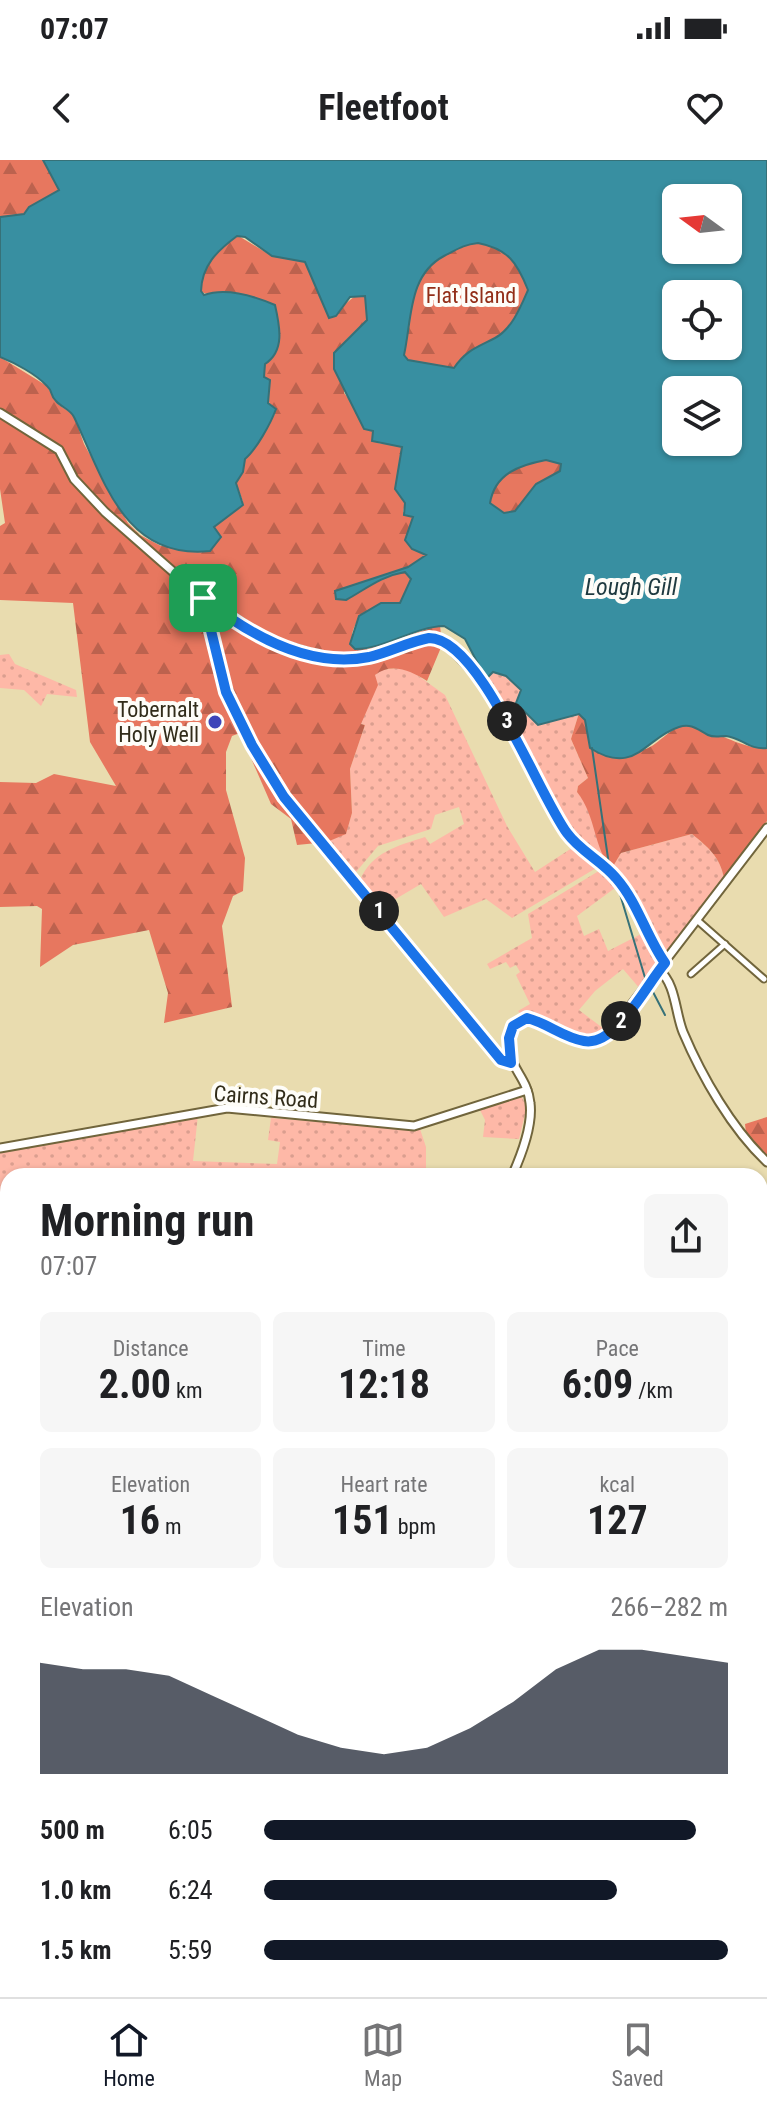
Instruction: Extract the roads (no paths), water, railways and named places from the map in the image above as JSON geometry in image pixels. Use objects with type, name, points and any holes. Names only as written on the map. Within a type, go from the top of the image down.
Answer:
[{"type":"street","points":[[0,413],[59,450],[74,479],[105,512],[203,598],[270,641],[330,659],[367,657],[429,638],[446,643],[490,690],[568,834],[616,877],[632,900],[670,983],[683,1033],[743,1136],[767,1162]]},
{"type":"street","points":[[203,598],[231,704],[284,797],[501,1060],[511,1063]]},
{"type":"street","points":[[515,1168],[531,1104],[527,1090],[511,1063],[509,1038],[518,1021],[535,1020],[571,1037],[597,1042],[617,1027],[767,828]]},
{"type":"street","points":[[697,920],[764,979]]},
{"type":"street","points":[[691,974],[725,944]]},
{"type":"street","name":"Cairns Road","points":[[0,1148],[227,1108],[414,1126],[527,1090]]},
{"type":"water","name":"Lough Gill","points":[[43,160],[767,160],[767,748],[755,747],[732,737],[710,736],[684,726],[668,732],[629,757],[605,756],[590,748],[585,720],[579,714],[538,725],[516,703],[521,690],[506,676],[493,672],[486,679],[465,639],[444,626],[421,630],[378,646],[355,649],[350,644],[359,616],[381,603],[400,603],[411,579],[405,572],[396,574],[346,600],[336,599],[335,591],[408,567],[426,555],[412,549],[405,540],[413,517],[404,515],[405,503],[395,489],[402,447],[372,441],[373,431],[364,429],[334,369],[334,353],[367,320],[365,296],[350,297],[336,316],[329,318],[305,262],[272,256],[245,237],[237,236],[212,259],[204,274],[201,291],[204,295],[231,292],[249,296],[275,305],[277,313],[278,345],[265,364],[264,377],[270,380],[268,403],[276,409],[263,436],[245,459],[243,472],[236,483],[243,505],[214,527],[221,537],[210,551],[181,550],[157,543],[137,529],[108,489],[73,415],[54,399],[49,388],[37,377],[0,357],[0,217],[24,214],[29,207],[59,190]],"holes":[[[478,243],[504,253],[520,272],[528,290],[515,317],[501,334],[468,353],[454,368],[408,360],[404,355],[411,313],[424,274],[444,256]],[[546,460],[561,464],[560,471],[536,484],[515,511],[504,513],[490,503],[497,484],[510,472]]]},
{"type":"waterway","points":[[592,748],[609,865]]},
{"type":"waterway","points":[[617,884],[646,981]]},
{"type":"waterway","points":[[653,992],[665,1015]]},
{"type":"place","name":"Tobernalt Holy Well","points":[[215,722]]},
{"type":"park label","name":"Flat Island","points":[[471,295]]}]
